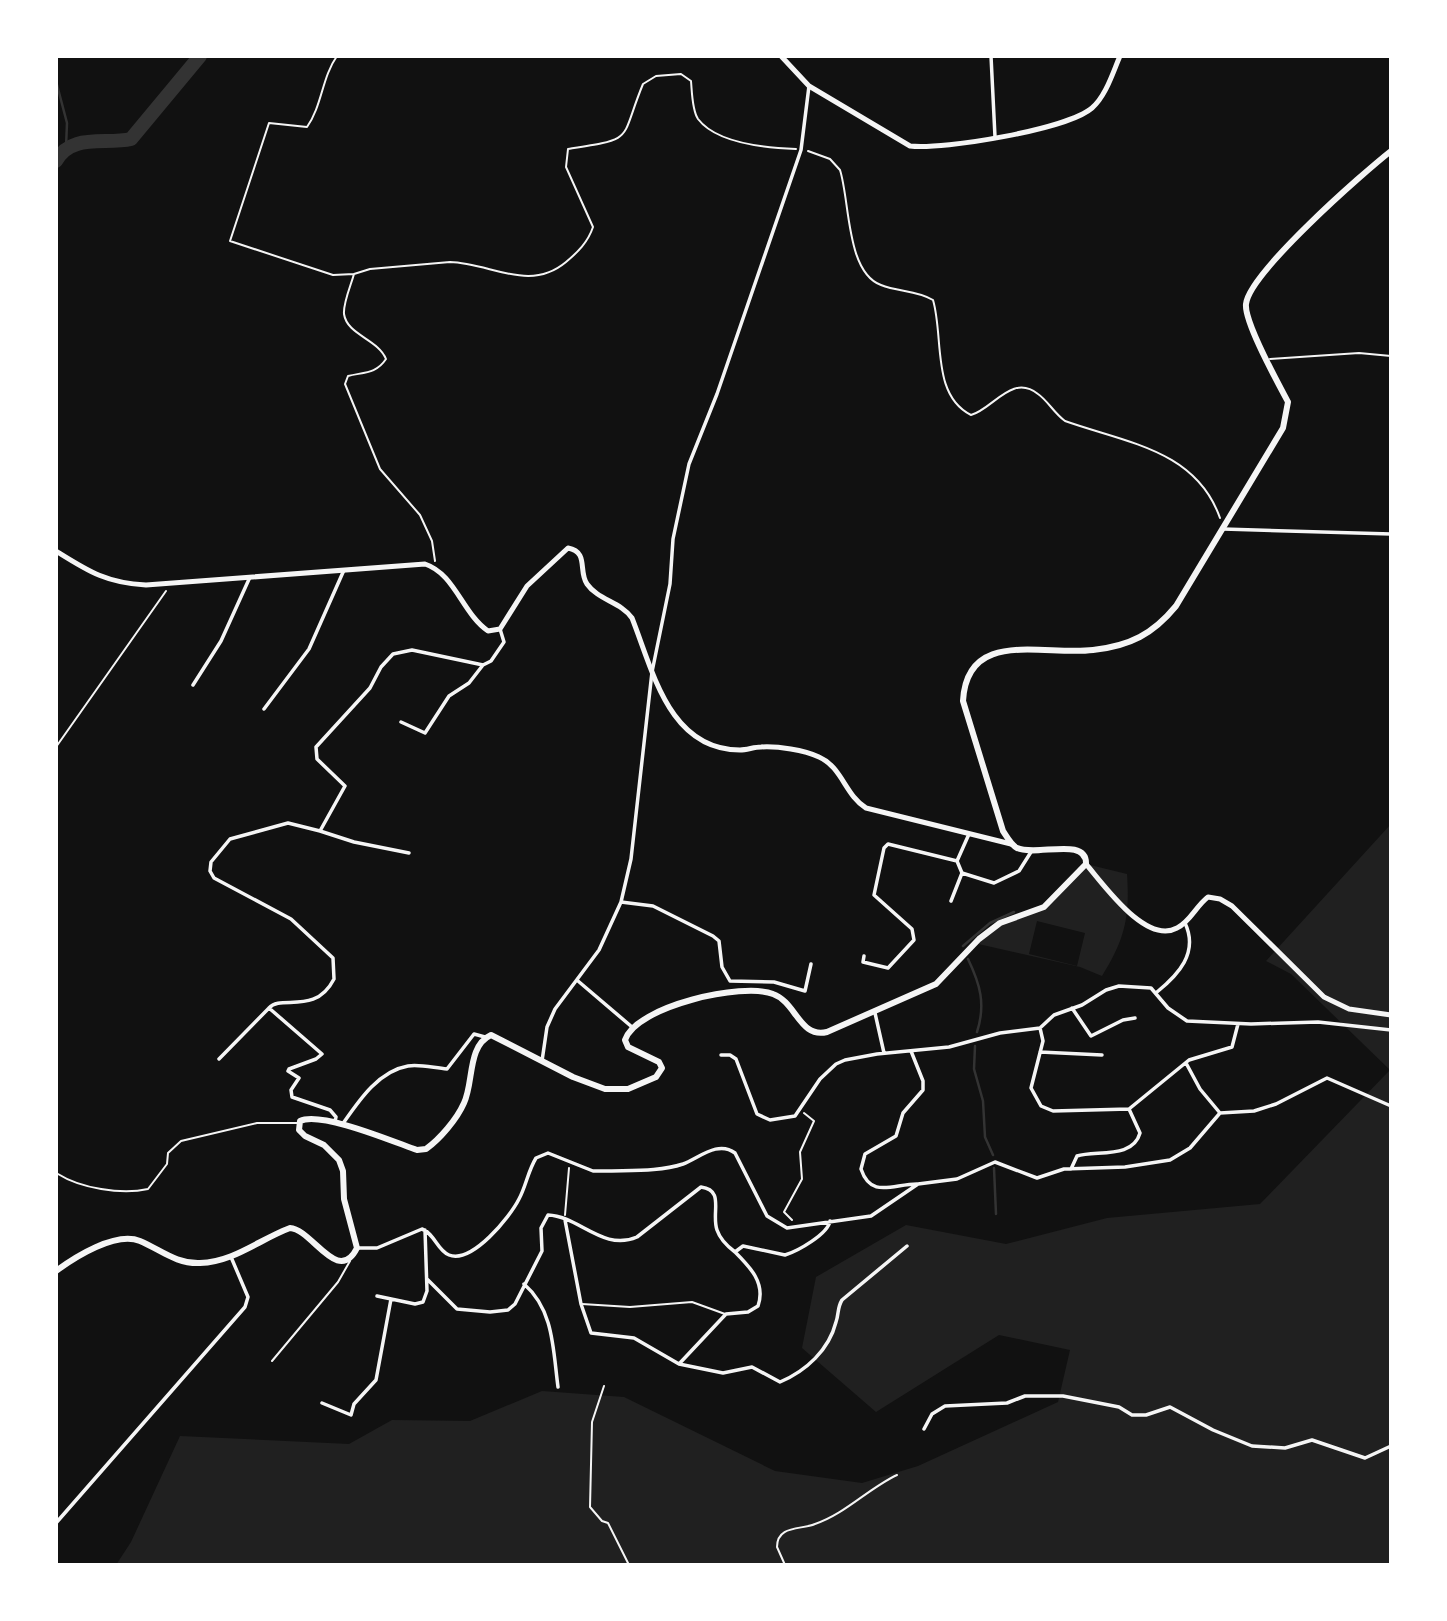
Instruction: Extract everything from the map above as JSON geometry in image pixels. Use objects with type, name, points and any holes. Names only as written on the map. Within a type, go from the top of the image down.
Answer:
[{"type":"main road","points":[[56,1271],[83,1253],[127,1239],[138,1240],[170,1258],[209,1263],[231,1257],[290,1228],[306,1233],[325,1255],[334,1260],[351,1257],[358,1248],[344,1199],[343,1171],[339,1160],[324,1145],[299,1130],[300,1124],[309,1118],[339,1124],[417,1150],[426,1149],[464,1105],[476,1052],[485,1037],[498,1036],[605,1089],[628,1089],[656,1077],[662,1068],[659,1062],[628,1047],[625,1040],[632,1027],[685,1000],[760,991],[774,994],[786,1002],[806,1028],[817,1034],[875,1013],[936,984],[979,939],[1000,923],[1044,907],[1086,864],[1086,857],[1081,850],[1073,848],[1031,851],[1012,844],[1003,831],[967,722],[964,683],[971,667],[984,656],[999,651],[1093,650],[1126,643],[1157,629],[1176,606],[1286,422],[1287,402],[1246,313],[1246,301],[1254,286],[1342,192],[1391,150]]},
{"type":"street","points":[[781,56],[809,86],[910,146],[953,145],[1067,121],[1091,109],[1101,96],[1121,56]]},
{"type":"street","points":[[991,56],[995,137]]},
{"type":"street","points":[[542,1060],[547,1027],[559,1003],[599,950],[621,902],[629,867],[652,672],[667,609],[673,539],[689,464],[717,394],[801,150],[809,86]]},
{"type":"street","points":[[1223,529],[1391,534]]},
{"type":"street","points":[[56,551],[93,574],[118,583],[171,585],[425,564],[433,567],[446,579],[478,624],[488,631],[499,629],[516,600],[538,574],[568,548],[575,549],[580,554],[583,575],[589,587],[625,609],[632,618],[665,704],[685,728],[706,743],[734,750],[769,747],[817,756],[836,769],[856,799],[866,808],[1012,844]]},
{"type":"street","points":[[264,709],[309,649],[344,570]]},
{"type":"street","points":[[193,685],[221,641],[250,577]]},
{"type":"street","points":[[401,722],[425,733],[449,696],[469,683],[483,665],[491,661],[504,642],[499,629]]},
{"type":"street","points":[[320,831],[345,786],[317,759],[316,747],[370,688],[387,659],[399,651],[412,650],[483,665]]},
{"type":"street","points":[[219,1059],[269,1008],[279,1003],[301,1004],[322,994],[334,979],[333,958],[291,919],[215,878],[210,872],[211,862],[230,839],[288,823],[354,842],[409,853]]},
{"type":"street","points":[[951,901],[962,873],[957,862],[969,834]]},
{"type":"street","points":[[864,956],[863,962],[888,968],[914,940],[912,929],[874,895],[884,848],[888,844],[957,862]]},
{"type":"street","points":[[962,873],[994,883],[1019,870],[1031,851]]},
{"type":"street","points":[[1086,864],[1129,912],[1150,929],[1163,932],[1185,923],[1197,905],[1208,897],[1220,898],[1232,906],[1324,997],[1349,1009],[1391,1015]]},
{"type":"street","points":[[621,902],[653,906],[712,936],[719,942],[722,967],[730,981],[774,982],[805,991],[811,964]]},
{"type":"street","points":[[1157,992],[1181,971],[1187,957],[1188,930],[1185,923]]},
{"type":"street","points":[[578,981],[632,1027]]},
{"type":"street","points":[[720,1055],[730,1055],[736,1059],[761,1117],[781,1120],[801,1111],[812,1088],[836,1064],[884,1053],[958,1044],[1000,1033],[1040,1028],[1054,1015],[1119,986],[1151,988],[1181,1020],[1238,1024],[1318,1022],[1391,1030]]},
{"type":"street","points":[[269,1008],[322,1054],[289,1069],[300,1082],[291,1090],[292,1097],[330,1110],[339,1124],[361,1099],[394,1070],[415,1066],[447,1069],[474,1034],[485,1037]]},
{"type":"street","points":[[1072,1008],[1091,1036],[1123,1020],[1135,1018]]},
{"type":"street","points":[[875,1013],[884,1053]]},
{"type":"street","points":[[1040,1028],[1043,1041],[1031,1088],[1041,1106],[1053,1111],[1129,1109],[1185,1063],[1196,1057],[1232,1047],[1238,1024]]},
{"type":"street","points":[[911,1051],[923,1081],[923,1090],[903,1113],[896,1136],[865,1154],[860,1169],[876,1188],[883,1190],[957,1179],[995,1162],[1037,1178],[1071,1168],[1125,1167],[1178,1157],[1191,1149],[1220,1113],[1254,1111],[1276,1104],[1327,1078],[1391,1106]]},
{"type":"street","points":[[1040,1052],[1102,1055]]},
{"type":"street","points":[[1185,1063],[1200,1090],[1220,1113]]},
{"type":"street","points":[[1071,1168],[1073,1160],[1080,1154],[1128,1148],[1136,1143],[1139,1127],[1129,1109]]},
{"type":"street","points":[[425,1230],[446,1254],[454,1256],[472,1251],[491,1235],[515,1206],[536,1158],[548,1153],[593,1171],[665,1168],[679,1165],[715,1149],[727,1149],[735,1153],[767,1216],[780,1226],[794,1228],[871,1216],[918,1184]]},
{"type":"street","points":[[427,1279],[457,1309],[490,1312],[511,1308],[542,1251],[544,1219],[553,1215],[611,1240],[633,1239],[686,1195],[701,1187],[706,1188],[716,1195],[716,1227],[734,1252],[754,1271],[760,1301],[754,1310],[726,1314],[679,1364]]},
{"type":"street","points":[[565,1220],[581,1304],[591,1333],[634,1338],[679,1364],[723,1373],[752,1367],[775,1381],[786,1380],[816,1360],[835,1326],[837,1308],[842,1300],[907,1246]]},
{"type":"street","points":[[734,1252],[743,1247],[785,1255],[792,1253],[826,1230],[830,1221]]},
{"type":"street","points":[[358,1248],[377,1248],[394,1238],[425,1230]]},
{"type":"street","points":[[377,1296],[415,1304],[423,1302],[427,1279],[425,1230]]},
{"type":"street","points":[[56,1523],[245,1307],[248,1297],[231,1257]]},
{"type":"street","points":[[524,1284],[539,1297],[549,1320],[558,1387]]},
{"type":"street","points":[[322,1403],[351,1415],[354,1404],[376,1380],[390,1299]]},
{"type":"street","points":[[923,1429],[932,1414],[945,1406],[1007,1403],[1025,1396],[1043,1395],[1119,1408],[1132,1415],[1170,1407],[1252,1446],[1285,1448],[1312,1440],[1365,1458],[1391,1446]]},
{"type":"lane","points":[[1267,360],[1348,354],[1391,356]]},
{"type":"lane","points":[[58,1174],[66,1180],[91,1187],[148,1189],[167,1164],[168,1153],[181,1140],[248,1124],[300,1124]]},
{"type":"lane","points":[[272,1360],[338,1282],[351,1257]]},
{"type":"lane","points":[[581,1304],[631,1307],[692,1302],[726,1314]]},
{"type":"path","points":[[337,56],[330,65],[314,117],[307,127],[269,123],[230,240],[333,275],[463,262],[514,276],[542,276],[555,271],[576,254],[593,227],[566,167],[568,149],[613,142],[630,126],[643,84],[656,76],[681,74],[691,81],[697,118],[708,127],[757,148],[818,153],[840,170],[858,260],[870,278],[880,285],[925,295],[933,300],[939,353],[948,392],[957,408],[971,415],[982,412],[1007,389],[1027,388],[1039,394],[1050,410],[1065,421],[1177,461],[1211,494],[1223,529]]},
{"type":"path","points":[[345,56],[420,56]]},
{"type":"path","points":[[354,274],[344,313],[350,327],[382,349],[386,359],[371,373],[348,376],[345,384],[380,469],[420,515],[432,541],[435,559],[433,567]]},
{"type":"path","points":[[56,747],[171,585]]},
{"type":"path","points":[[794,1228],[785,1212],[786,1206],[802,1179],[800,1152],[814,1121],[801,1111]]},
{"type":"path","points":[[565,1220],[569,1160]]},
{"type":"path","points":[[604,1386],[592,1422],[590,1507],[611,1527],[623,1558],[629,1565]]},
{"type":"path","points":[[785,1565],[777,1547],[781,1534],[788,1529],[820,1522],[897,1475]]},
{"type":"shaded area","points":[[1391,824],[1391,1565],[116,1565],[131,1542],[180,1436],[349,1444],[392,1420],[470,1421],[542,1391],[624,1397],[775,1471],[862,1483],[918,1466],[1058,1402],[1070,1350],[999,1335],[876,1412],[802,1348],[816,1277],[906,1225],[1006,1244],[1107,1218],[1260,1204],[1390,1070],[1291,974],[1266,961]]},
{"type":"shaded area","points":[[1086,864],[1127,874],[1128,903],[1124,927],[1121,939],[1102,976],[1080,967],[974,943],[1000,923],[1044,907]],"holes":[[[1037,921],[1085,933],[1077,966],[1029,954]]]},
{"type":"waterway","points":[[56,161],[62,152],[79,143],[131,139],[200,56]]},
{"type":"waterway","points":[[56,81],[67,123],[66,147]]},
{"type":"waterway","points":[[963,946],[990,923],[1014,912]]},
{"type":"waterway","points":[[968,959],[980,994],[981,1012],[977,1032]]},
{"type":"waterway","points":[[975,1046],[974,1069],[983,1101],[985,1137],[993,1155]]},
{"type":"waterway","points":[[994,1168],[996,1214]]}]
